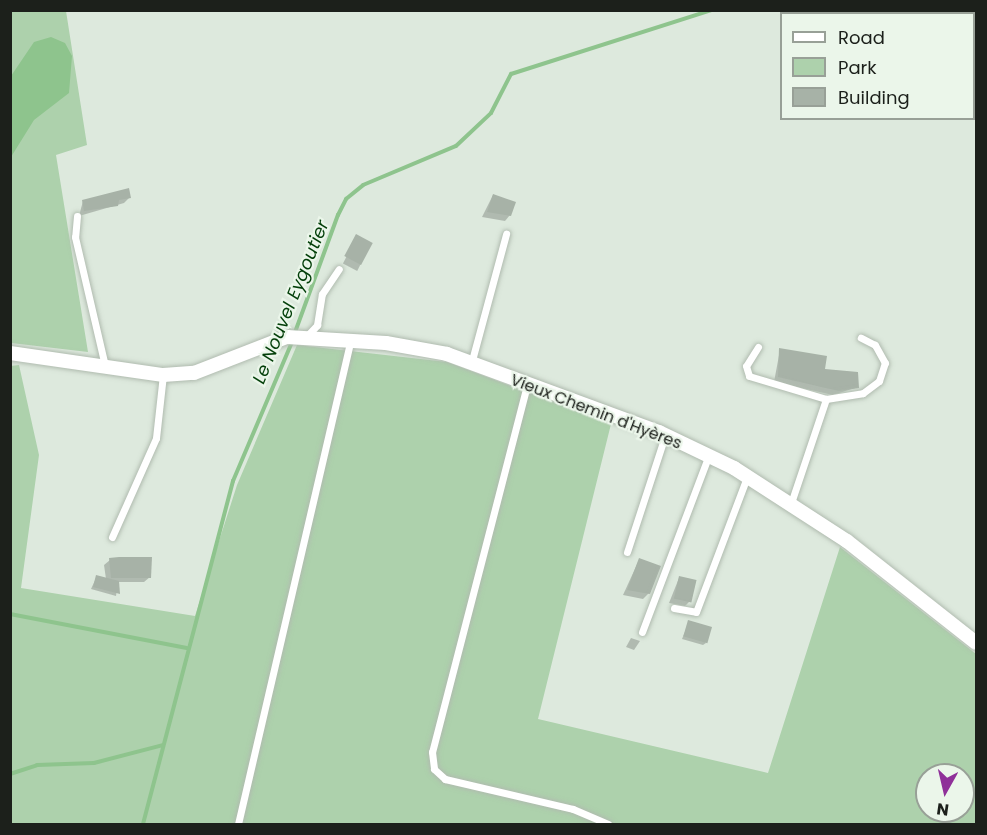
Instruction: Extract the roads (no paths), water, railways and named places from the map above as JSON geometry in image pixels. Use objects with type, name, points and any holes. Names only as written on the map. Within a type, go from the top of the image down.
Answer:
[{"type":"street","name":"Vieux Chemin d'Hyères","points":[[163,375],[194,373],[287,337],[426,348],[665,436],[747,477],[875,562],[976,643]]},
{"type":"street","points":[[10,353],[163,375]]},
{"type":"lane","points":[[77,216],[75,237],[105,366]]},
{"type":"lane","points":[[471,364],[506,234]]},
{"type":"lane","points":[[304,338],[317,325],[322,294],[339,269]]},
{"type":"lane","points":[[758,347],[746,366],[749,376],[826,399],[863,393],[879,381],[885,363],[875,345],[861,338]]},
{"type":"lane","points":[[238,825],[350,341]]},
{"type":"lane","points":[[112,537],[156,438],[163,375]]},
{"type":"lane","points":[[527,385],[432,752],[434,769],[445,778],[573,809],[595,822],[608,825]]},
{"type":"lane","points":[[790,506],[826,399]]},
{"type":"lane","points":[[627,552],[665,436]]},
{"type":"lane","points":[[642,632],[708,457]]},
{"type":"lane","points":[[674,608],[696,612],[747,477]]},
{"type":"waterway","name":"Le Nouvel Eygoutier","points":[[294,335],[338,215],[346,199],[363,185],[456,146],[491,113],[511,74],[712,10]]},
{"type":"waterway","name":"Le Nouvel Eygoutier","points":[[143,824],[233,481],[292,342]]},
{"type":"waterway","points":[[10,614],[187,648]]},
{"type":"waterway","points":[[10,774],[37,765],[94,763],[163,745]]}]
